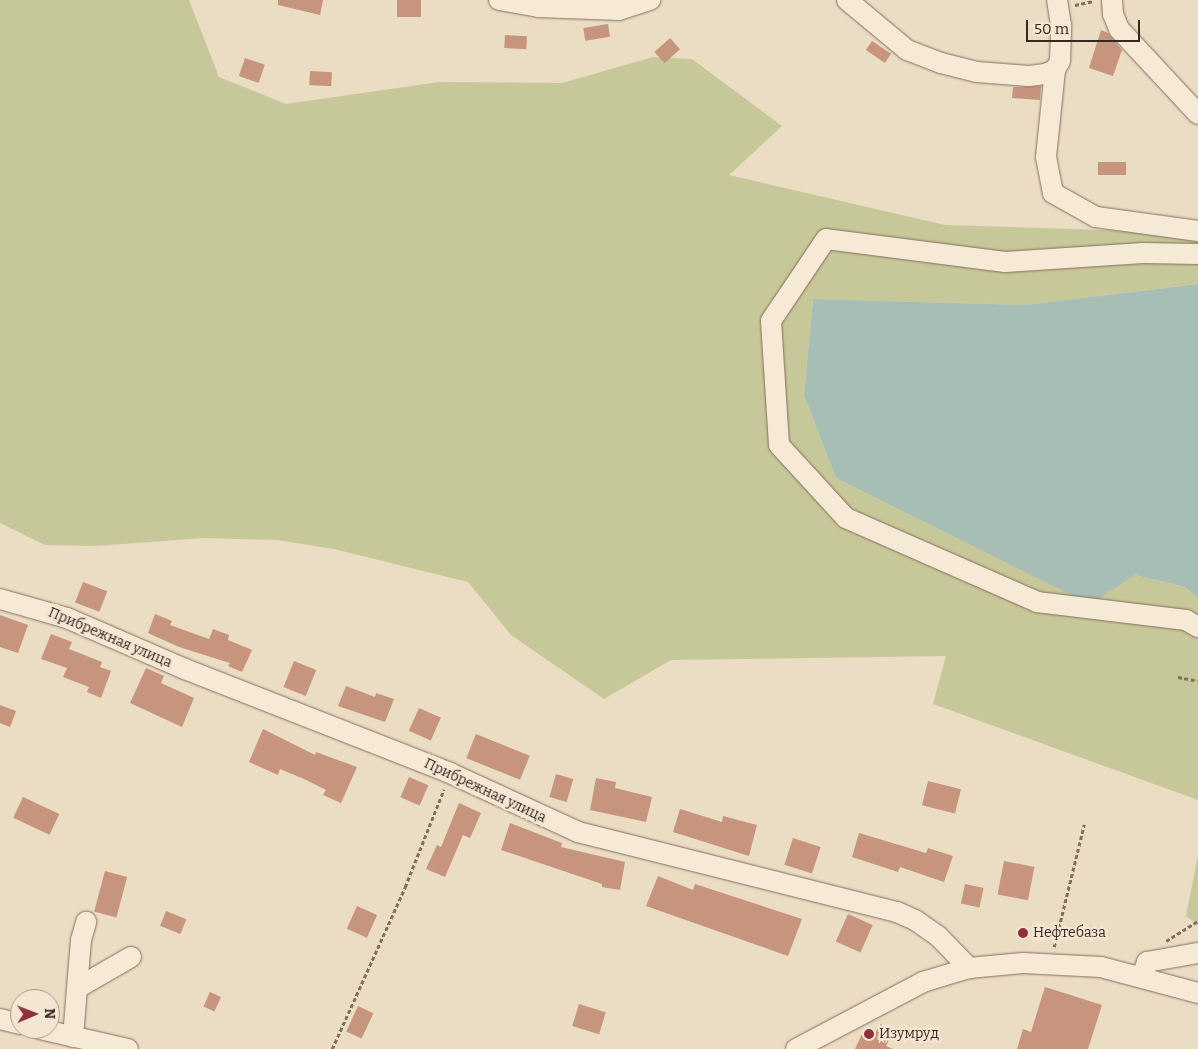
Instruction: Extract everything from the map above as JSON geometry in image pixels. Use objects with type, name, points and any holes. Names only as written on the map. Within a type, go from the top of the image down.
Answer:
[{"type":"street","points":[[499,0],[538,6],[619,10],[641,6],[650,0]]},
{"type":"street","points":[[847,0],[907,50],[942,63],[1006,76],[1045,74],[1055,70]]},
{"type":"street","points":[[1112,0],[1113,14],[1119,29],[1198,114]]},
{"type":"street","points":[[1058,4],[1062,46],[1060,61],[1055,70],[1046,156],[1053,193],[1096,217],[1198,231]]},
{"type":"street","points":[[1198,254],[1143,253],[1005,262],[826,239],[771,321],[779,445],[846,518],[1037,602],[1186,620],[1198,627]]},
{"type":"street","name":"Прибрежная улица","points":[[0,599],[67,618],[185,669],[450,773],[578,832],[897,912],[915,920],[938,936],[969,968]]},
{"type":"street","points":[[72,1037],[79,988],[81,940],[86,922]]},
{"type":"street","points":[[1142,976],[1147,962],[1198,953]]},
{"type":"street","points":[[79,988],[131,957]]},
{"type":"street","points":[[796,1049],[923,982],[969,968],[1050,963],[1101,967],[1142,976],[1198,993]]},
{"type":"street","points":[[60,1034],[128,1049]]},
{"type":"path","points":[[1058,4],[1099,0]]},
{"type":"path","points":[[1178,677],[1198,682]]},
{"type":"path","points":[[332,1049],[405,887],[450,773]]},
{"type":"path","points":[[1050,963],[1084,825]]},
{"type":"green space","points":[[0,0],[189,0],[219,77],[286,104],[439,82],[562,83],[653,57],[692,59],[782,126],[729,175],[945,225],[1198,233],[1198,284],[1025,305],[813,299],[804,395],[836,478],[1090,603],[1135,575],[1185,587],[1198,598],[1198,800],[933,704],[946,656],[671,660],[604,699],[511,635],[468,582],[334,549],[277,540],[204,538],[96,546],[45,545],[0,523]]},
{"type":"green space","points":[[1198,855],[1198,925],[1186,916]]},
{"type":"shaded area","points":[[1198,284],[1198,598],[1185,587],[1135,575],[1090,604],[836,478],[804,395],[813,299],[1025,305]]},
{"type":"building","points":[[278,0],[323,0],[320,15],[278,5]]},
{"type":"building","points":[[397,0],[421,0],[421,17],[397,17]]},
{"type":"building","points":[[608,24],[610,37],[585,41],[583,28]]},
{"type":"building","points":[[1101,30],[1108,33],[1122,50],[1113,76],[1089,68]]},
{"type":"building","points":[[505,35],[527,36],[526,49],[504,48]]},
{"type":"building","points":[[670,38],[680,49],[664,63],[654,52]]},
{"type":"building","points":[[872,41],[891,54],[885,63],[866,50]]},
{"type":"building","points":[[245,58],[265,65],[259,83],[239,76]]},
{"type":"building","points":[[310,71],[332,72],[331,86],[309,85]]},
{"type":"building","points":[[1041,86],[1040,100],[1012,98],[1013,87]]},
{"type":"building","points":[[1098,162],[1126,162],[1126,175],[1098,175]]},
{"type":"building","points":[[83,582],[107,591],[99,612],[75,603]]},
{"type":"building","points":[[155,614],[172,621],[170,625],[209,639],[213,629],[229,635],[228,640],[252,650],[242,672],[228,666],[230,663],[179,647],[148,633]]},
{"type":"building","points":[[0,615],[28,625],[18,653],[0,647]]},
{"type":"building","points":[[51,634],[72,642],[69,649],[102,662],[100,667],[111,671],[101,698],[87,692],[89,687],[63,677],[67,668],[41,659]]},
{"type":"building","points":[[294,661],[316,670],[306,696],[284,687]]},
{"type":"building","points":[[146,668],[164,676],[161,683],[194,698],[182,727],[130,703]]},
{"type":"building","points":[[346,686],[375,697],[376,693],[394,699],[385,722],[338,706]]},
{"type":"building","points":[[0,705],[16,711],[10,727],[0,723]]},
{"type":"building","points":[[419,708],[441,718],[431,741],[409,731]]},
{"type":"building","points":[[263,729],[315,755],[316,752],[357,767],[341,803],[323,795],[326,790],[304,779],[280,769],[278,775],[249,762]]},
{"type":"building","points":[[476,734],[530,756],[520,780],[466,758]]},
{"type":"building","points":[[556,774],[573,779],[567,802],[549,797]]},
{"type":"building","points":[[409,777],[428,785],[420,805],[400,797]]},
{"type":"building","points":[[596,778],[616,782],[615,788],[652,797],[646,822],[590,810]]},
{"type":"building","points":[[928,781],[961,789],[955,813],[922,805]]},
{"type":"building","points":[[23,797],[59,814],[50,835],[13,818]]},
{"type":"building","points":[[459,803],[481,813],[470,838],[463,835],[445,877],[426,869],[437,845],[441,847]]},
{"type":"building","points":[[680,809],[722,822],[723,816],[757,825],[749,856],[673,832]]},
{"type":"building","points":[[510,823],[562,843],[561,847],[625,862],[620,890],[602,887],[602,884],[501,850]]},
{"type":"building","points":[[859,833],[926,853],[928,848],[953,856],[944,882],[900,867],[898,872],[852,857]]},
{"type":"building","points":[[793,838],[821,847],[812,874],[784,865]]},
{"type":"building","points":[[1004,861],[1034,867],[1028,900],[998,894]]},
{"type":"building","points":[[105,871],[127,877],[116,918],[94,912]]},
{"type":"building","points":[[658,876],[693,890],[695,884],[802,919],[788,956],[646,906]]},
{"type":"building","points":[[965,884],[984,888],[979,908],[961,904]]},
{"type":"building","points":[[357,906],[377,915],[367,938],[347,929]]},
{"type":"building","points":[[166,911],[186,919],[180,934],[160,926]]},
{"type":"building","points":[[848,914],[873,925],[860,952],[836,941]]},
{"type":"building","points":[[1045,987],[1102,1005],[1088,1049],[1017,1049],[1023,1029],[1031,1032]]},
{"type":"building","points":[[210,992],[221,997],[214,1011],[203,1007]]},
{"type":"building","points":[[579,1004],[606,1012],[599,1034],[572,1026]]},
{"type":"building","points":[[358,1006],[373,1013],[362,1039],[346,1031]]},
{"type":"building","points":[[880,1024],[894,1030],[886,1046],[893,1049],[855,1049],[862,1034],[872,1039]]},
{"type":"place","name":"Нефтебаза","points":[[1023,933]]},
{"type":"place","name":"Изумруд","points":[[869,1034]]}]
